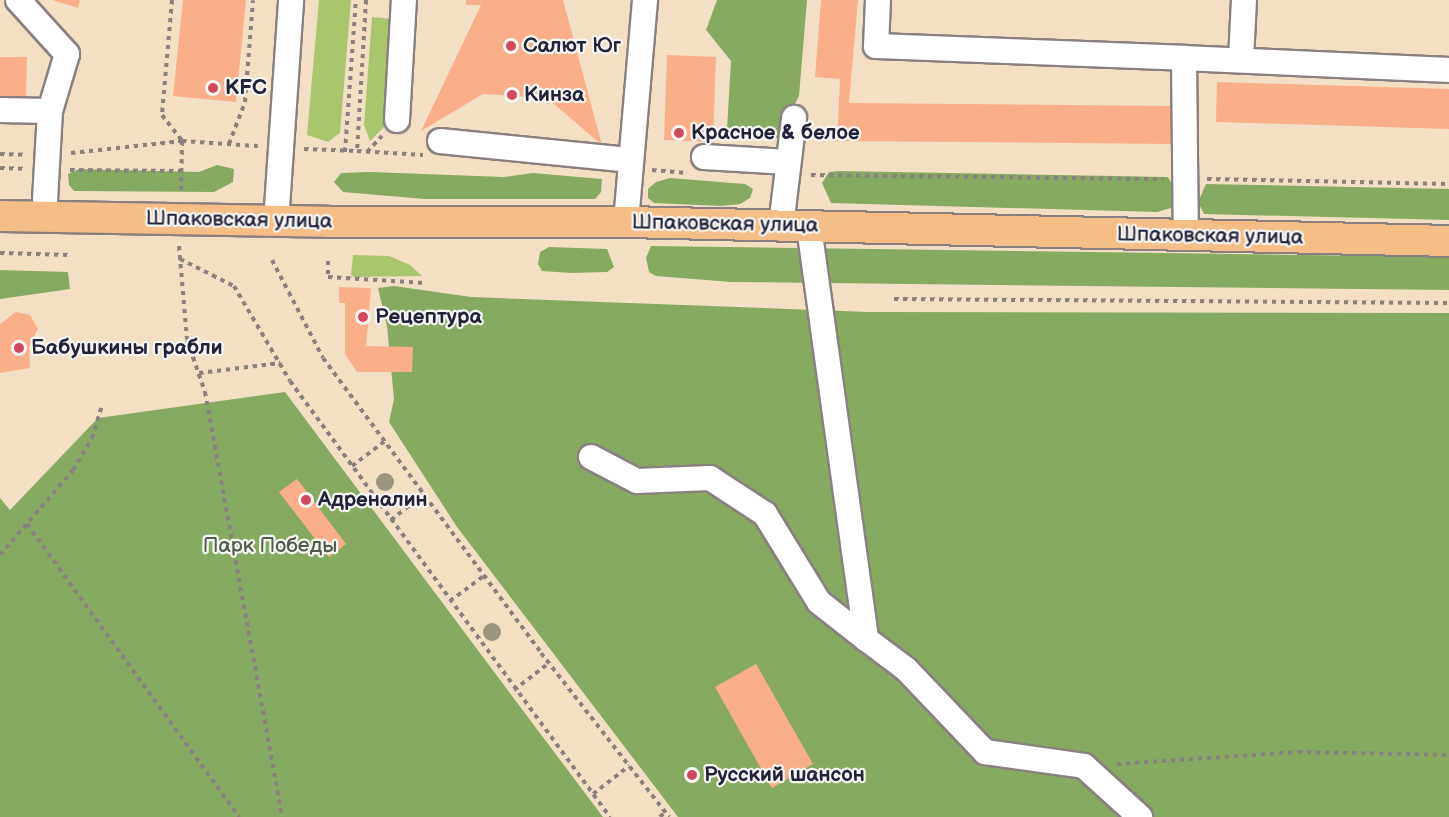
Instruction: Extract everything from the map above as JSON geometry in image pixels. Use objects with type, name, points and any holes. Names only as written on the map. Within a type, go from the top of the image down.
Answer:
[{"type":"main road","name":"Шпаковская улица","points":[[0,216],[276,222],[626,222],[1449,241]]},
{"type":"street","points":[[18,0],[67,54],[50,111],[44,217]]},
{"type":"street","points":[[276,222],[291,0]]},
{"type":"street","points":[[397,120],[404,0]]},
{"type":"street","points":[[626,222],[645,0]]},
{"type":"street","points":[[878,0],[876,46],[1449,69]]},
{"type":"street","points":[[1241,59],[1244,0]]},
{"type":"street","points":[[1184,58],[1186,236]]},
{"type":"street","points":[[0,110],[50,111]]},
{"type":"street","points":[[794,118],[787,169],[866,639]]},
{"type":"street","points":[[433,148],[630,164]]},
{"type":"street","points":[[701,166],[787,169]]},
{"type":"street","points":[[591,457],[637,481],[710,478],[765,514],[819,602],[906,669],[985,752],[1084,766],[1140,817]]},
{"type":"path","points":[[229,144],[245,102],[253,0]]},
{"type":"path","points":[[345,152],[356,0]]},
{"type":"path","points":[[357,151],[366,0]]},
{"type":"path","points":[[0,168],[47,163],[182,141],[345,152],[433,148]]},
{"type":"path","points":[[0,154],[47,163],[181,171]]},
{"type":"path","points":[[630,164],[701,166]]},
{"type":"path","points":[[787,169],[1449,184]]},
{"type":"path","points":[[0,253],[69,255]]},
{"type":"path","points":[[179,259],[234,286],[280,363],[352,466],[514,690],[610,817]]},
{"type":"path","points":[[272,260],[323,358],[549,663],[669,817]]},
{"type":"path","points":[[328,261],[328,277],[425,283]]},
{"type":"path","points":[[894,298],[1449,303]]},
{"type":"path","points":[[199,373],[280,363]]},
{"type":"path","points":[[205,392],[282,817]]},
{"type":"path","points":[[0,555],[73,470],[92,438],[102,405]]},
{"type":"path","points":[[352,466],[385,441]]},
{"type":"path","points":[[391,520],[424,494]]},
{"type":"path","points":[[27,524],[239,817]]},
{"type":"path","points":[[450,602],[485,575]]},
{"type":"path","points":[[514,690],[549,663]]},
{"type":"path","points":[[1084,766],[1298,752],[1449,755]]},
{"type":"path","points":[[593,794],[629,766]]},
{"type":"path","points":[[660,817],[665,812]]},
{"type":"green space","points":[[319,0],[351,0],[340,133],[328,142],[307,135]]},
{"type":"green space","points":[[717,0],[807,0],[799,96],[777,138],[727,129],[731,61],[706,30]]},
{"type":"green space","points":[[372,17],[392,19],[386,125],[370,141],[364,125]]},
{"type":"green space","points":[[217,165],[234,169],[233,182],[214,192],[74,191],[69,185],[68,174],[79,169],[199,172]]},
{"type":"green space","points":[[829,172],[1168,177],[1173,186],[1174,200],[1171,208],[1157,212],[831,203],[822,183]]},
{"type":"green space","points":[[341,173],[504,177],[533,173],[602,179],[601,192],[595,199],[425,199],[343,192],[334,182]]},
{"type":"green space","points":[[670,178],[745,184],[753,189],[750,198],[740,204],[721,206],[654,203],[648,198],[648,189],[656,182]]},
{"type":"green space","points":[[1206,184],[1449,189],[1449,220],[1204,214],[1198,202]]},
{"type":"green space","points":[[651,246],[1449,257],[1449,290],[731,282],[656,276],[649,272],[646,258]]},
{"type":"green space","points":[[549,247],[607,249],[614,267],[607,272],[542,271],[538,264],[540,252]]},
{"type":"green space","points":[[353,255],[389,256],[410,265],[422,276],[354,277],[351,275]]},
{"type":"green space","points":[[0,270],[68,272],[70,289],[0,299]]},
{"type":"green space","name":"Парк Победы","points":[[394,286],[471,297],[868,312],[1449,313],[1449,817],[678,817],[457,527],[389,422],[394,399],[387,326],[378,288]]},
{"type":"green space","points":[[285,392],[603,817],[0,817],[0,498],[10,510],[98,418]]},
{"type":"building","points":[[52,0],[80,0],[78,8]]},
{"type":"building","points":[[183,0],[246,0],[236,102],[173,96]]},
{"type":"building","points":[[466,0],[563,0],[602,145],[547,98],[483,94],[421,131],[481,5],[466,5]]},
{"type":"building","points":[[821,0],[858,0],[849,103],[1173,106],[1173,144],[837,141],[840,79],[815,77]]},
{"type":"building","points":[[667,55],[716,57],[713,142],[664,140]]},
{"type":"building","points":[[0,57],[27,57],[26,98],[0,98]]},
{"type":"building","points":[[1217,82],[1449,89],[1449,129],[1216,122]]},
{"type":"building","points":[[339,287],[371,288],[366,346],[413,347],[412,372],[357,372],[345,354],[345,303],[339,303]]},
{"type":"building","points":[[16,312],[30,315],[38,329],[29,347],[30,368],[0,373],[0,324]]},
{"type":"building","points":[[297,479],[346,544],[329,557],[279,492]]},
{"type":"building","points":[[756,664],[813,764],[772,788],[715,687]]},
{"type":"place","name":"Салют Юг","points":[[511,46]]},
{"type":"place","name":"KFC","points":[[213,88]]},
{"type":"place","name":"Кинза","points":[[512,95]]},
{"type":"place","name":"Красное & белое","points":[[679,133]]},
{"type":"place","name":"Рецептура","points":[[363,317]]},
{"type":"place","name":"Бабушкины грабли","points":[[19,348]]},
{"type":"place","name":"Адреналин","points":[[306,500]]},
{"type":"place","name":"Русский шансон","points":[[692,775]]}]
